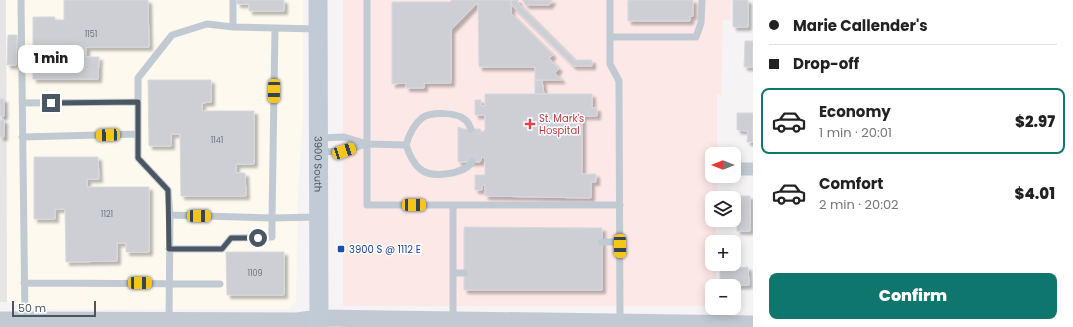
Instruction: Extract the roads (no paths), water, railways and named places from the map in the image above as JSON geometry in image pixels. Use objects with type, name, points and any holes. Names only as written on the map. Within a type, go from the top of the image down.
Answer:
[{"type":"main road","name":"3900 South","points":[[318,0],[319,323]]},
{"type":"street","points":[[741,169],[753,169]]},
{"type":"street","points":[[0,320],[227,324],[298,320],[319,323],[453,319],[548,325],[620,322],[708,326],[753,324]]},
{"type":"lane","points":[[21,0],[24,320]]},
{"type":"lane","points":[[233,0],[233,27]]},
{"type":"lane","points":[[367,0],[367,205],[620,205]]},
{"type":"lane","points":[[610,0],[610,64],[619,81],[620,322]]},
{"type":"lane","points":[[610,37],[696,37],[701,23],[702,0]]},
{"type":"lane","points":[[160,323],[169,283],[170,215],[168,190],[138,158],[138,78],[172,35],[207,24],[233,27],[318,29]]},
{"type":"lane","points":[[169,249],[222,249],[231,238],[272,237],[275,28]]},
{"type":"lane","points":[[22,103],[138,102]]},
{"type":"lane","points":[[406,145],[415,126],[427,115],[458,116],[468,122],[471,129]]},
{"type":"lane","points":[[22,137],[137,134]]},
{"type":"lane","points":[[318,145],[344,137],[367,144],[406,145]]},
{"type":"lane","points":[[318,145],[344,151],[367,144]]},
{"type":"lane","points":[[406,145],[415,163],[420,169],[427,173],[456,173],[466,169],[472,162]]},
{"type":"lane","points":[[453,205],[453,319]]},
{"type":"lane","points":[[170,215],[272,218],[319,217]]},
{"type":"lane","points":[[602,242],[620,242]]},
{"type":"lane","points":[[453,273],[464,273]]},
{"type":"lane","points":[[24,283],[220,284]]},
{"type":"place","name":"St. Mark's Hospital","points":[[530,124]]},
{"type":"place","name":"3900 S @ 1112 E","points":[[341,249]]}]
